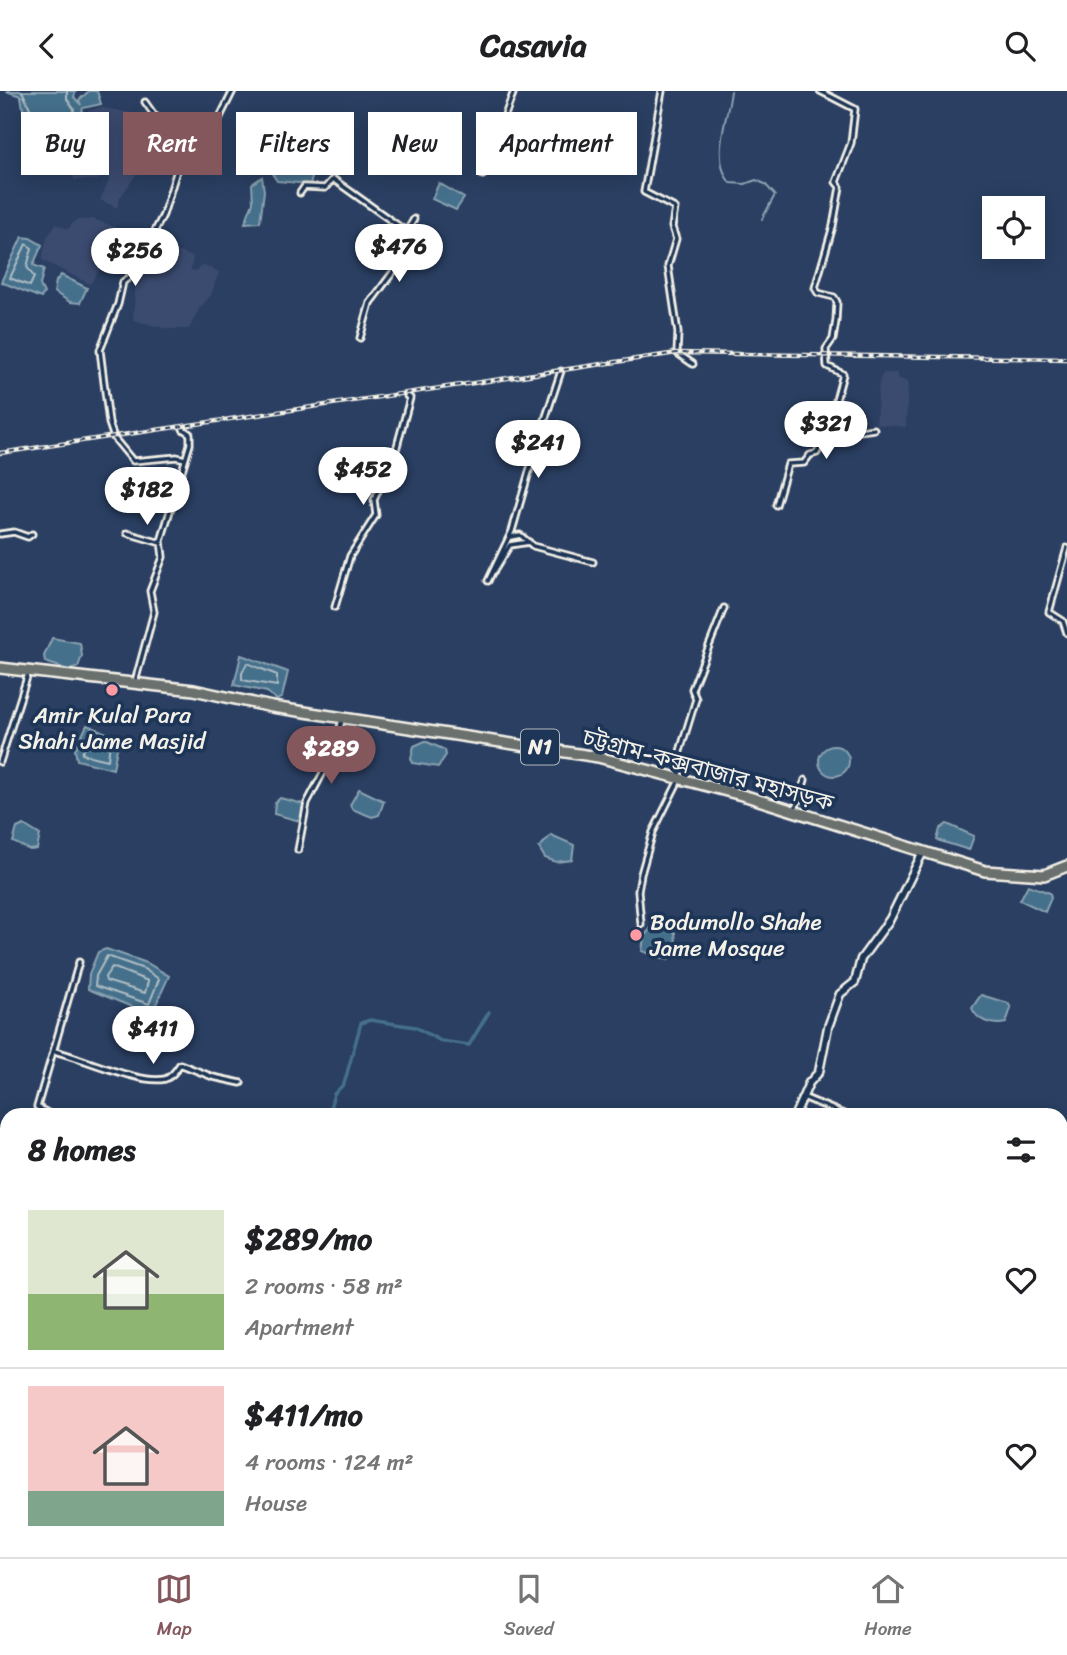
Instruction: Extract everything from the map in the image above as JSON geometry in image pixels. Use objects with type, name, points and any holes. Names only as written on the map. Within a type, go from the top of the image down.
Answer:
[{"type":"highway","name":"চট্টগ্রাম-কক্সবাজার মহাসড়ক","points":[[0,668],[135,682],[342,718],[586,754],[794,811],[985,871],[1044,875],[1067,866]]},
{"type":"street","points":[[222,113],[233,91]]},
{"type":"street","points":[[506,112],[514,91]]},
{"type":"street","points":[[662,91],[644,192],[675,208],[672,227],[676,239],[668,266],[678,333],[677,353],[693,364]]},
{"type":"street","points":[[776,505],[788,464],[804,463],[810,455],[819,451],[829,426],[843,374],[827,366],[825,355],[835,331],[837,302],[834,297],[818,293],[815,288],[833,226],[840,187],[836,182],[851,143],[855,109],[820,91]]},
{"type":"street","points":[[145,103],[152,112]]},
{"type":"street","points":[[176,175],[163,215],[133,274],[123,282],[118,304],[100,350],[114,438],[133,461],[177,457],[185,459]]},
{"type":"street","points":[[300,193],[304,187],[325,188],[333,179],[407,232]]},
{"type":"street","points":[[360,338],[370,303],[399,264],[394,253],[414,219]]},
{"type":"street","points":[[561,371],[509,538],[489,579],[510,545],[529,543],[593,562]]},
{"type":"street","points":[[335,607],[339,584],[350,556],[376,515],[374,500],[401,437],[410,398],[407,395]]},
{"type":"street","points":[[829,426],[860,431],[874,429]]},
{"type":"street","points":[[135,682],[154,613],[150,591],[163,557],[161,543],[191,438],[183,429]]},
{"type":"street","points":[[0,534],[14,532],[29,537],[32,534]]},
{"type":"street","points":[[127,533],[161,543]]},
{"type":"street","points":[[509,538],[520,535],[529,543]]},
{"type":"street","points":[[1067,548],[1049,612],[1063,621],[1067,633]]},
{"type":"street","points":[[641,924],[638,891],[648,848],[680,778],[677,761],[696,699],[692,689],[724,608]]},
{"type":"street","points":[[0,762],[29,671]]},
{"type":"street","points":[[299,850],[307,803],[333,754],[342,718]]},
{"type":"street","points":[[794,811],[805,781]]},
{"type":"street","points":[[798,1108],[819,1072],[828,1027],[840,994],[855,982],[861,958],[890,919],[923,852]]},
{"type":"street","points":[[39,1108],[79,962]]},
{"type":"street","points":[[54,1051],[115,1071],[150,1078],[164,1079],[172,1075],[180,1064],[213,1077],[242,1083]]},
{"type":"street","points":[[803,1097],[829,1108]]},
{"type":"shaded area","points":[[101,107],[125,112],[123,112],[123,175],[136,175],[120,198],[117,208],[100,200],[110,178],[103,175],[109,175],[109,112],[84,112]]},
{"type":"shaded area","points":[[73,175],[103,175],[98,180],[74,180]]},
{"type":"shaded area","points":[[93,219],[121,229],[124,238],[118,249],[111,247],[107,260],[90,284],[42,260],[47,237],[56,224],[68,229],[76,220]]},
{"type":"shaded area","points":[[155,243],[193,257],[191,270],[197,271],[201,264],[219,272],[211,295],[199,309],[189,329],[167,329],[133,320],[136,275]]},
{"type":"shaded area","points":[[883,373],[897,373],[899,379],[908,381],[906,427],[876,424],[879,382]]},
{"type":"water","points":[[6,91],[76,91],[74,97],[81,105],[79,100],[89,91],[97,91],[101,104],[83,108],[82,112],[24,112],[21,96]]},
{"type":"water","points":[[273,175],[310,175],[312,178],[310,184],[277,181]]},
{"type":"water","points":[[262,177],[264,191],[260,222],[245,223],[253,202],[252,184]]},
{"type":"water","points":[[439,183],[464,198],[456,210],[432,199]]},
{"type":"water","points":[[22,237],[42,245],[33,265],[44,269],[40,285],[44,293],[41,298],[1,282]]},
{"type":"water","points":[[61,275],[87,288],[80,303],[70,302],[54,292],[56,281]]},
{"type":"water","points":[[52,638],[80,643],[82,656],[78,667],[69,670],[45,662],[44,656]]},
{"type":"water","points":[[241,655],[288,672],[282,697],[277,700],[267,692],[234,685]]},
{"type":"water","points":[[87,725],[119,738],[113,769],[77,760],[75,750]]},
{"type":"water","points":[[425,741],[445,750],[446,755],[438,767],[413,763],[411,758],[414,746]]},
{"type":"water","points":[[834,746],[840,747],[848,755],[848,767],[840,775],[834,776],[828,775],[820,767],[819,761],[820,755],[828,747]]},
{"type":"water","points":[[359,789],[384,801],[379,815],[372,817],[352,809],[350,805]]},
{"type":"water","points":[[280,798],[303,804],[300,821],[274,814],[275,803]]},
{"type":"water","points":[[947,824],[974,836],[969,850],[937,840],[940,829]]},
{"type":"water","points":[[24,825],[40,835],[37,849],[30,850],[13,842],[17,828]]},
{"type":"water","points":[[551,835],[574,845],[572,860],[556,862],[545,858],[539,848]]},
{"type":"water","points":[[1028,885],[1050,893],[1051,898],[1045,912],[1020,900]]},
{"type":"water","points":[[653,925],[675,933],[676,941],[668,960],[642,951],[644,937]]},
{"type":"water","points":[[106,949],[147,963],[169,976],[153,1011],[142,1011],[88,989],[89,974],[98,952]]},
{"type":"water","points":[[981,995],[1008,1003],[1011,1008],[1006,1023],[990,1023],[974,1013],[972,1008]]},
{"type":"waterway","points":[[731,91],[722,138],[721,162],[730,183],[745,184],[756,180],[765,184],[775,195],[762,219]]},
{"type":"waterway","points":[[330,1108],[334,1094],[344,1084],[361,1023],[370,1020],[415,1027],[441,1041],[469,1045],[489,1012]]},
{"type":"railway","points":[[0,453],[677,353],[1067,359]]},
{"type":"place","name":"Amir Kulal Para Shahi Jame Masjid","points":[[112,690]]},
{"type":"place","name":"Bodumollo Shahe Jame Mosque","points":[[636,935]]}]
